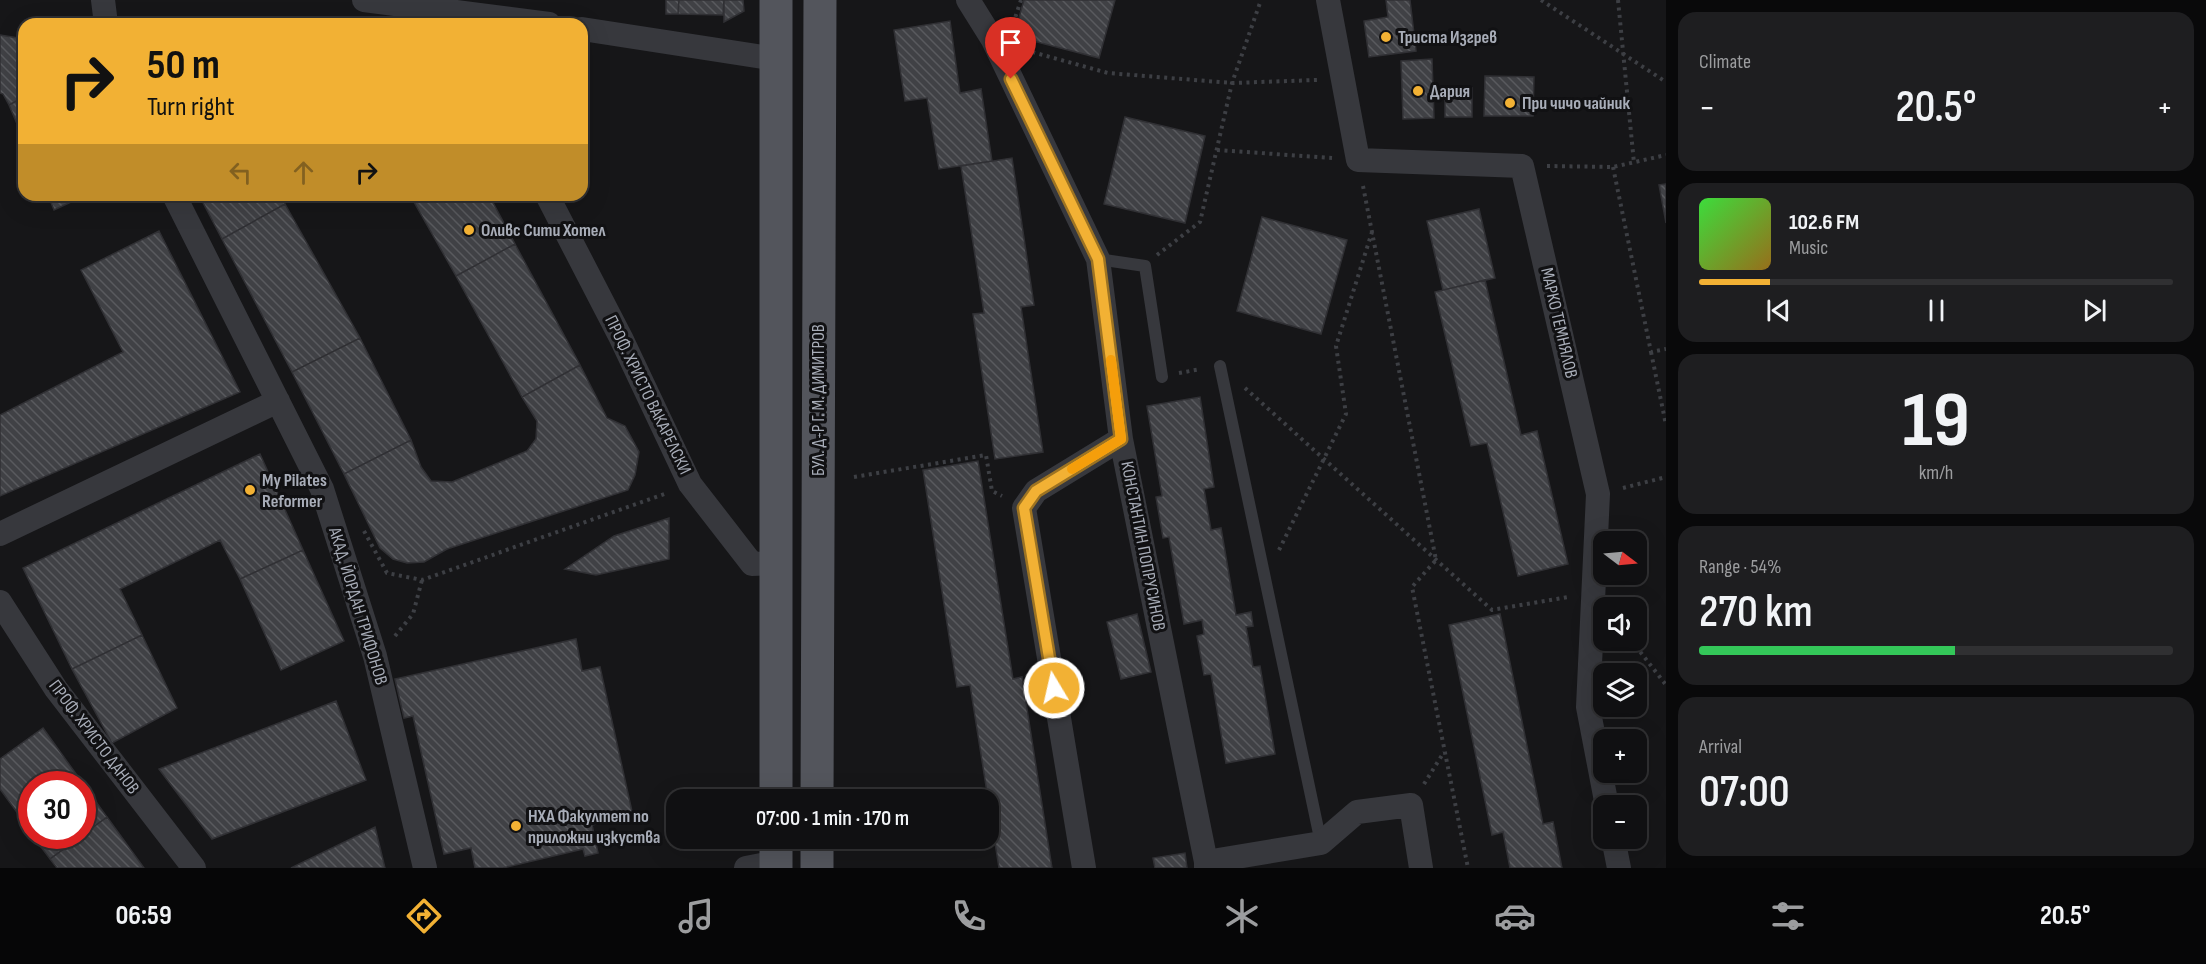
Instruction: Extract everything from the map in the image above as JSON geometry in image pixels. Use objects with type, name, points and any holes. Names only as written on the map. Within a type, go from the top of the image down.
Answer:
[{"type":"main road","points":[[776,0],[776,789]]},
{"type":"main road","name":"БУЛ. Д-Р Г. М. ДИМИТРОВ","points":[[818,789],[820,0]]},
{"type":"main road","points":[[817,849],[817,868]]},
{"type":"street","points":[[103,0],[105,18]]},
{"type":"street","points":[[364,0],[499,18]]},
{"type":"street","name":"КОНСТАНТИН ПОПРУСИНОВ","points":[[968,0],[993,40],[1098,259],[1121,439],[1206,865]]},
{"type":"street","points":[[1328,0],[1358,160],[1522,166]]},
{"type":"street","points":[[588,30],[776,59]]},
{"type":"street","name":"МАРКО ТЕМНЯЛОВ","points":[[1522,166],[1598,494],[1588,707],[1605,795]]},
{"type":"street","name":"АКАД. ЙОРДАН ТРИФОНОВ","points":[[177,201],[322,489],[375,656],[424,868]]},
{"type":"street","name":"ПРОФ. ХРИСТО ВАКАРЕЛСКИ","points":[[550,201],[621,338],[690,484],[752,564],[776,563]]},
{"type":"street","points":[[0,534],[278,401]]},
{"type":"street","points":[[1084,868],[1024,508],[1036,491],[1121,439]]},
{"type":"street","name":"ПРОФ. ХРИСТО ДАНОВ","points":[[0,602],[56,689],[194,868]]},
{"type":"street","points":[[1206,865],[1321,843],[1357,812],[1411,805],[1421,868]]},
{"type":"street","points":[[1615,849],[1619,868]]},
{"type":"lane","points":[[1098,259],[1144,266],[1162,376]]},
{"type":"lane","points":[[1220,366],[1321,843]]},
{"type":"path","points":[[1144,266],[1200,222],[1232,83],[1261,0]]},
{"type":"path","points":[[1541,0],[1666,82]]},
{"type":"path","points":[[1618,0],[1634,163]]},
{"type":"path","points":[[1016,48],[1108,73],[1232,83],[1319,80]]},
{"type":"path","points":[[1216,150],[1331,158]]},
{"type":"path","points":[[1522,166],[1613,168],[1666,155]]},
{"type":"path","points":[[1358,160],[1436,560]]},
{"type":"path","points":[[1613,168],[1666,425]]},
{"type":"path","points":[[1265,578],[1346,414],[1336,346],[1372,231]]},
{"type":"path","points":[[1651,352],[1666,349]]},
{"type":"path","points":[[1162,376],[1220,366],[1492,610],[1594,592]]},
{"type":"path","points":[[854,477],[986,455],[992,491],[1024,508]]},
{"type":"path","points":[[1627,487],[1666,477]]},
{"type":"path","points":[[361,525],[387,573],[422,580],[690,484]]},
{"type":"path","points":[[1436,560],[1412,587],[1468,868]]},
{"type":"path","points":[[375,656],[413,614],[422,580]]},
{"type":"path","points":[[1640,651],[1666,685]]},
{"type":"path","points":[[1411,805],[1444,751]]},
{"type":"building","points":[[666,0],[679,0],[678,14],[666,14]]},
{"type":"building","points":[[679,0],[724,0],[723,15],[678,14]]},
{"type":"building","points":[[724,0],[743,0],[744,11],[724,22]]},
{"type":"building","points":[[1024,0],[1115,0],[1099,58],[1014,36]]},
{"type":"building","points":[[1386,0],[1410,0],[1416,51],[1369,57],[1364,21],[1388,17]]},
{"type":"building","points":[[950,21],[960,93],[981,89],[992,161],[939,169],[927,98],[905,101],[894,30]]},
{"type":"building","points":[[0,35],[18,38],[18,100],[9,105],[0,93]]},
{"type":"building","points":[[1432,59],[1434,118],[1403,119],[1401,61]]},
{"type":"building","points":[[1485,76],[1534,77],[1533,116],[1484,116]]},
{"type":"building","points":[[1445,88],[1472,88],[1472,117],[1445,117]]},
{"type":"building","points":[[18,100],[18,126],[9,105]]},
{"type":"building","points":[[1125,117],[1205,136],[1185,223],[1104,204]]},
{"type":"building","points":[[1012,158],[1034,305],[1021,307],[1043,452],[995,459],[973,314],[984,313],[961,166]]},
{"type":"building","points":[[1666,184],[1666,223],[1659,185]]},
{"type":"building","points":[[50,201],[73,201],[54,210]]},
{"type":"building","points":[[202,201],[283,201],[285,204],[222,239]]},
{"type":"building","name":"Оливс Сити Хотел","points":[[413,201],[492,201],[515,244],[456,276]]},
{"type":"building","points":[[285,204],[360,338],[292,372],[222,239]]},
{"type":"building","points":[[1479,209],[1495,278],[1443,290],[1427,221]]},
{"type":"building","points":[[1262,217],[1347,240],[1321,334],[1237,311]]},
{"type":"building","points":[[159,231],[240,392],[0,496],[0,415],[123,352],[81,270]]},
{"type":"building","points":[[515,244],[580,365],[522,397],[456,276]]},
{"type":"building","points":[[1485,280],[1521,435],[1537,431],[1568,564],[1518,576],[1487,443],[1471,446],[1435,292]]},
{"type":"building","points":[[360,338],[411,440],[344,474],[292,372]]},
{"type":"building","points":[[580,365],[607,418],[625,426],[639,452],[635,475],[628,490],[447,549],[424,562],[407,563],[393,559],[380,548],[344,474],[411,440],[421,467],[431,481],[452,482],[527,451],[536,439],[537,421],[522,397]]},
{"type":"building","points":[[1200,397],[1214,487],[1204,489],[1211,530],[1221,528],[1236,615],[1251,612],[1253,626],[1246,627],[1253,667],[1260,666],[1275,754],[1226,763],[1211,674],[1204,675],[1197,636],[1204,634],[1202,620],[1184,624],[1169,537],[1163,538],[1156,497],[1162,496],[1147,406]]},
{"type":"building","points":[[260,454],[303,550],[240,579],[220,540],[120,589],[142,635],[72,669],[23,568]]},
{"type":"building","points":[[978,461],[1013,679],[1022,677],[1052,868],[999,868],[996,849],[999,849],[999,789],[986,789],[970,685],[957,687],[923,470]]},
{"type":"building","points":[[669,518],[669,559],[596,575],[565,569],[614,536]]},
{"type":"building","points":[[303,550],[344,641],[281,670],[240,579]]},
{"type":"building","points":[[1137,614],[1151,672],[1121,679],[1107,622]]},
{"type":"building","points":[[1500,614],[1543,824],[1553,822],[1562,868],[1510,868],[1503,832],[1492,835],[1449,625]]},
{"type":"building","points":[[142,635],[177,708],[112,743],[72,669]]},
{"type":"building","points":[[576,639],[582,671],[600,667],[633,816],[592,825],[598,853],[585,856],[583,849],[503,868],[475,868],[471,848],[444,854],[413,716],[404,718],[395,679]]},
{"type":"building","points":[[336,701],[366,780],[212,839],[159,769]]},
{"type":"building","points":[[43,728],[74,771],[18,771],[18,814],[0,789],[0,759]]},
{"type":"building","points":[[96,802],[107,817],[96,825]]},
{"type":"building","points":[[107,817],[144,868],[57,868],[50,859],[64,849],[96,849],[96,825]]},
{"type":"building","points":[[375,827],[385,868],[291,868]]},
{"type":"building","points":[[43,849],[64,849],[50,859]]},
{"type":"building","points":[[1185,853],[1187,868],[1155,868],[1153,858]]},
{"type":"slow traffic","points":[[1072,469],[1121,439],[1111,360]]},
{"type":"place","name":"Триста Изгрев","points":[[1386,37]]},
{"type":"place","name":"Дария","points":[[1418,91]]},
{"type":"place","name":"При чичо чайник","points":[[1510,103]]},
{"type":"place","name":"Оливс Сити Хотел","points":[[469,230]]},
{"type":"place","name":"My Pilates Reformer","points":[[250,490]]},
{"type":"place","name":"НХА Факултет по приложни изкуства","points":[[516,826]]},
{"type":"route","points":[[1011,79],[1098,259],[1121,439],[1036,491],[1028,499],[1024,508],[1054,688]]}]
